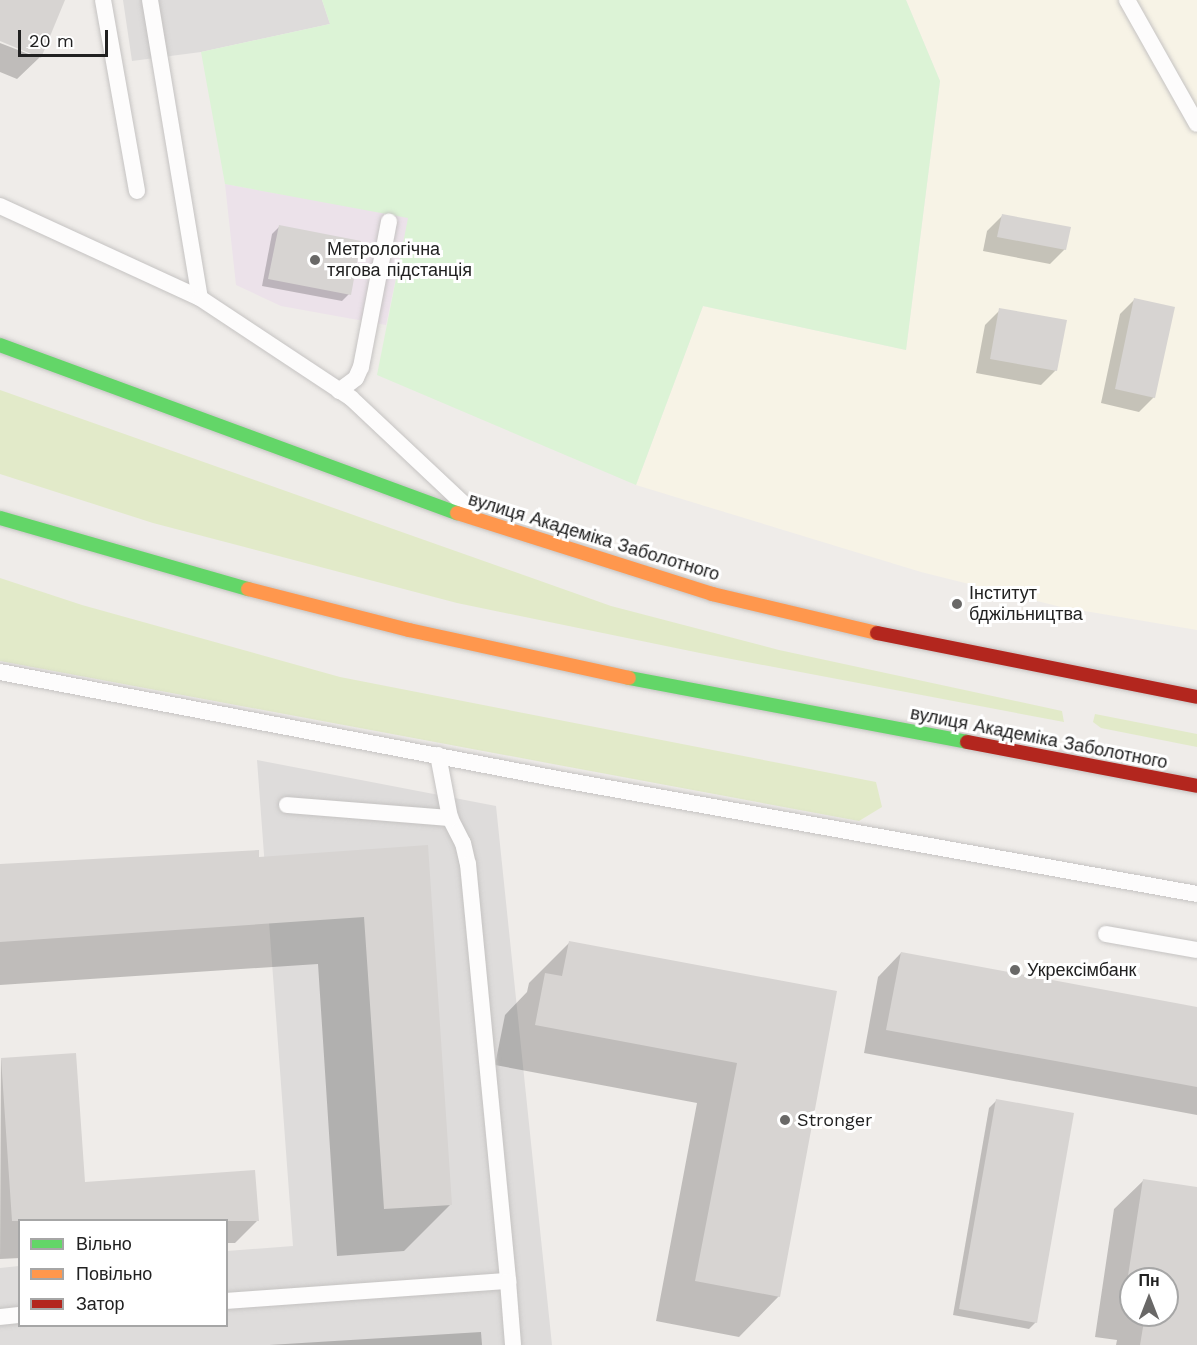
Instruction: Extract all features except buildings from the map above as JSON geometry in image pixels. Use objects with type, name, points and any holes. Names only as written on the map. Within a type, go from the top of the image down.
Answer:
[{"type":"highway","name":"вулиця Академіка Заболотного","points":[[0,345],[483,522],[712,594],[949,650],[1197,697]]},
{"type":"highway","name":"вулиця Академіка Заболотного","points":[[0,518],[236,586],[500,651],[1197,786]]},
{"type":"lane","points":[[103,0],[137,191]]},
{"type":"lane","points":[[150,0],[200,298]]},
{"type":"lane","points":[[1127,0],[1197,124]]},
{"type":"lane","points":[[0,206],[200,298],[351,398],[483,522]]},
{"type":"lane","points":[[339,391],[356,378],[361,367],[389,222]]},
{"type":"lane","points":[[0,672],[1197,894]]},
{"type":"lane","points":[[438,755],[450,818],[464,843],[468,864],[513,1345]]},
{"type":"lane","points":[[287,805],[450,818]]},
{"type":"lane","points":[[1106,934],[1197,950]]},
{"type":"lane","points":[[228,1301],[508,1281]]},
{"type":"lane","points":[[0,1317],[18,1315]]},
{"type":"shaded area","points":[[123,0],[322,0],[330,24],[201,52],[132,61]]},
{"type":"shaded area","points":[[906,0],[1197,0],[1197,630],[1061,607],[921,572],[636,485],[703,306],[906,350],[940,81]]},
{"type":"shaded area","points":[[225,184],[409,217],[386,325],[281,306],[236,285]]},
{"type":"shaded area","points":[[257,760],[496,806],[552,1345],[0,1345],[0,1268],[18,1266],[18,1327],[228,1327],[228,1251],[293,1246]]},
{"type":"green space","points":[[322,0],[906,0],[940,81],[906,350],[703,306],[636,485],[377,375],[408,218],[225,184],[201,52],[330,24]]},
{"type":"green space","points":[[0,390],[611,606],[779,650],[1062,711],[1064,722],[700,653],[457,603],[153,523],[0,474]]},
{"type":"green space","points":[[0,578],[82,605],[340,677],[876,782],[882,807],[859,821],[0,661]]},
{"type":"green space","points":[[1095,714],[1197,734],[1197,747],[1101,728],[1093,722]]},
{"type":"traffic: fast","points":[[0,345],[457,513]]},
{"type":"traffic: fast","points":[[0,518],[248,589]]},
{"type":"traffic: fast","points":[[629,678],[967,742]]},
{"type":"traffic: slow","points":[[457,513],[712,594],[877,633]]},
{"type":"traffic: slow","points":[[248,589],[409,630],[629,678]]},
{"type":"traffic: jam","points":[[877,633],[1197,697]]},
{"type":"traffic: jam","points":[[967,742],[1197,786]]},
{"type":"place","name":"Метрологічна тягова підстанція","points":[[315,260]]},
{"type":"place","name":"Інститут бджільництва","points":[[957,604]]},
{"type":"place","name":"Укрексімбанк","points":[[1015,970]]},
{"type":"place","name":"Stronger","points":[[785,1120]]}]
